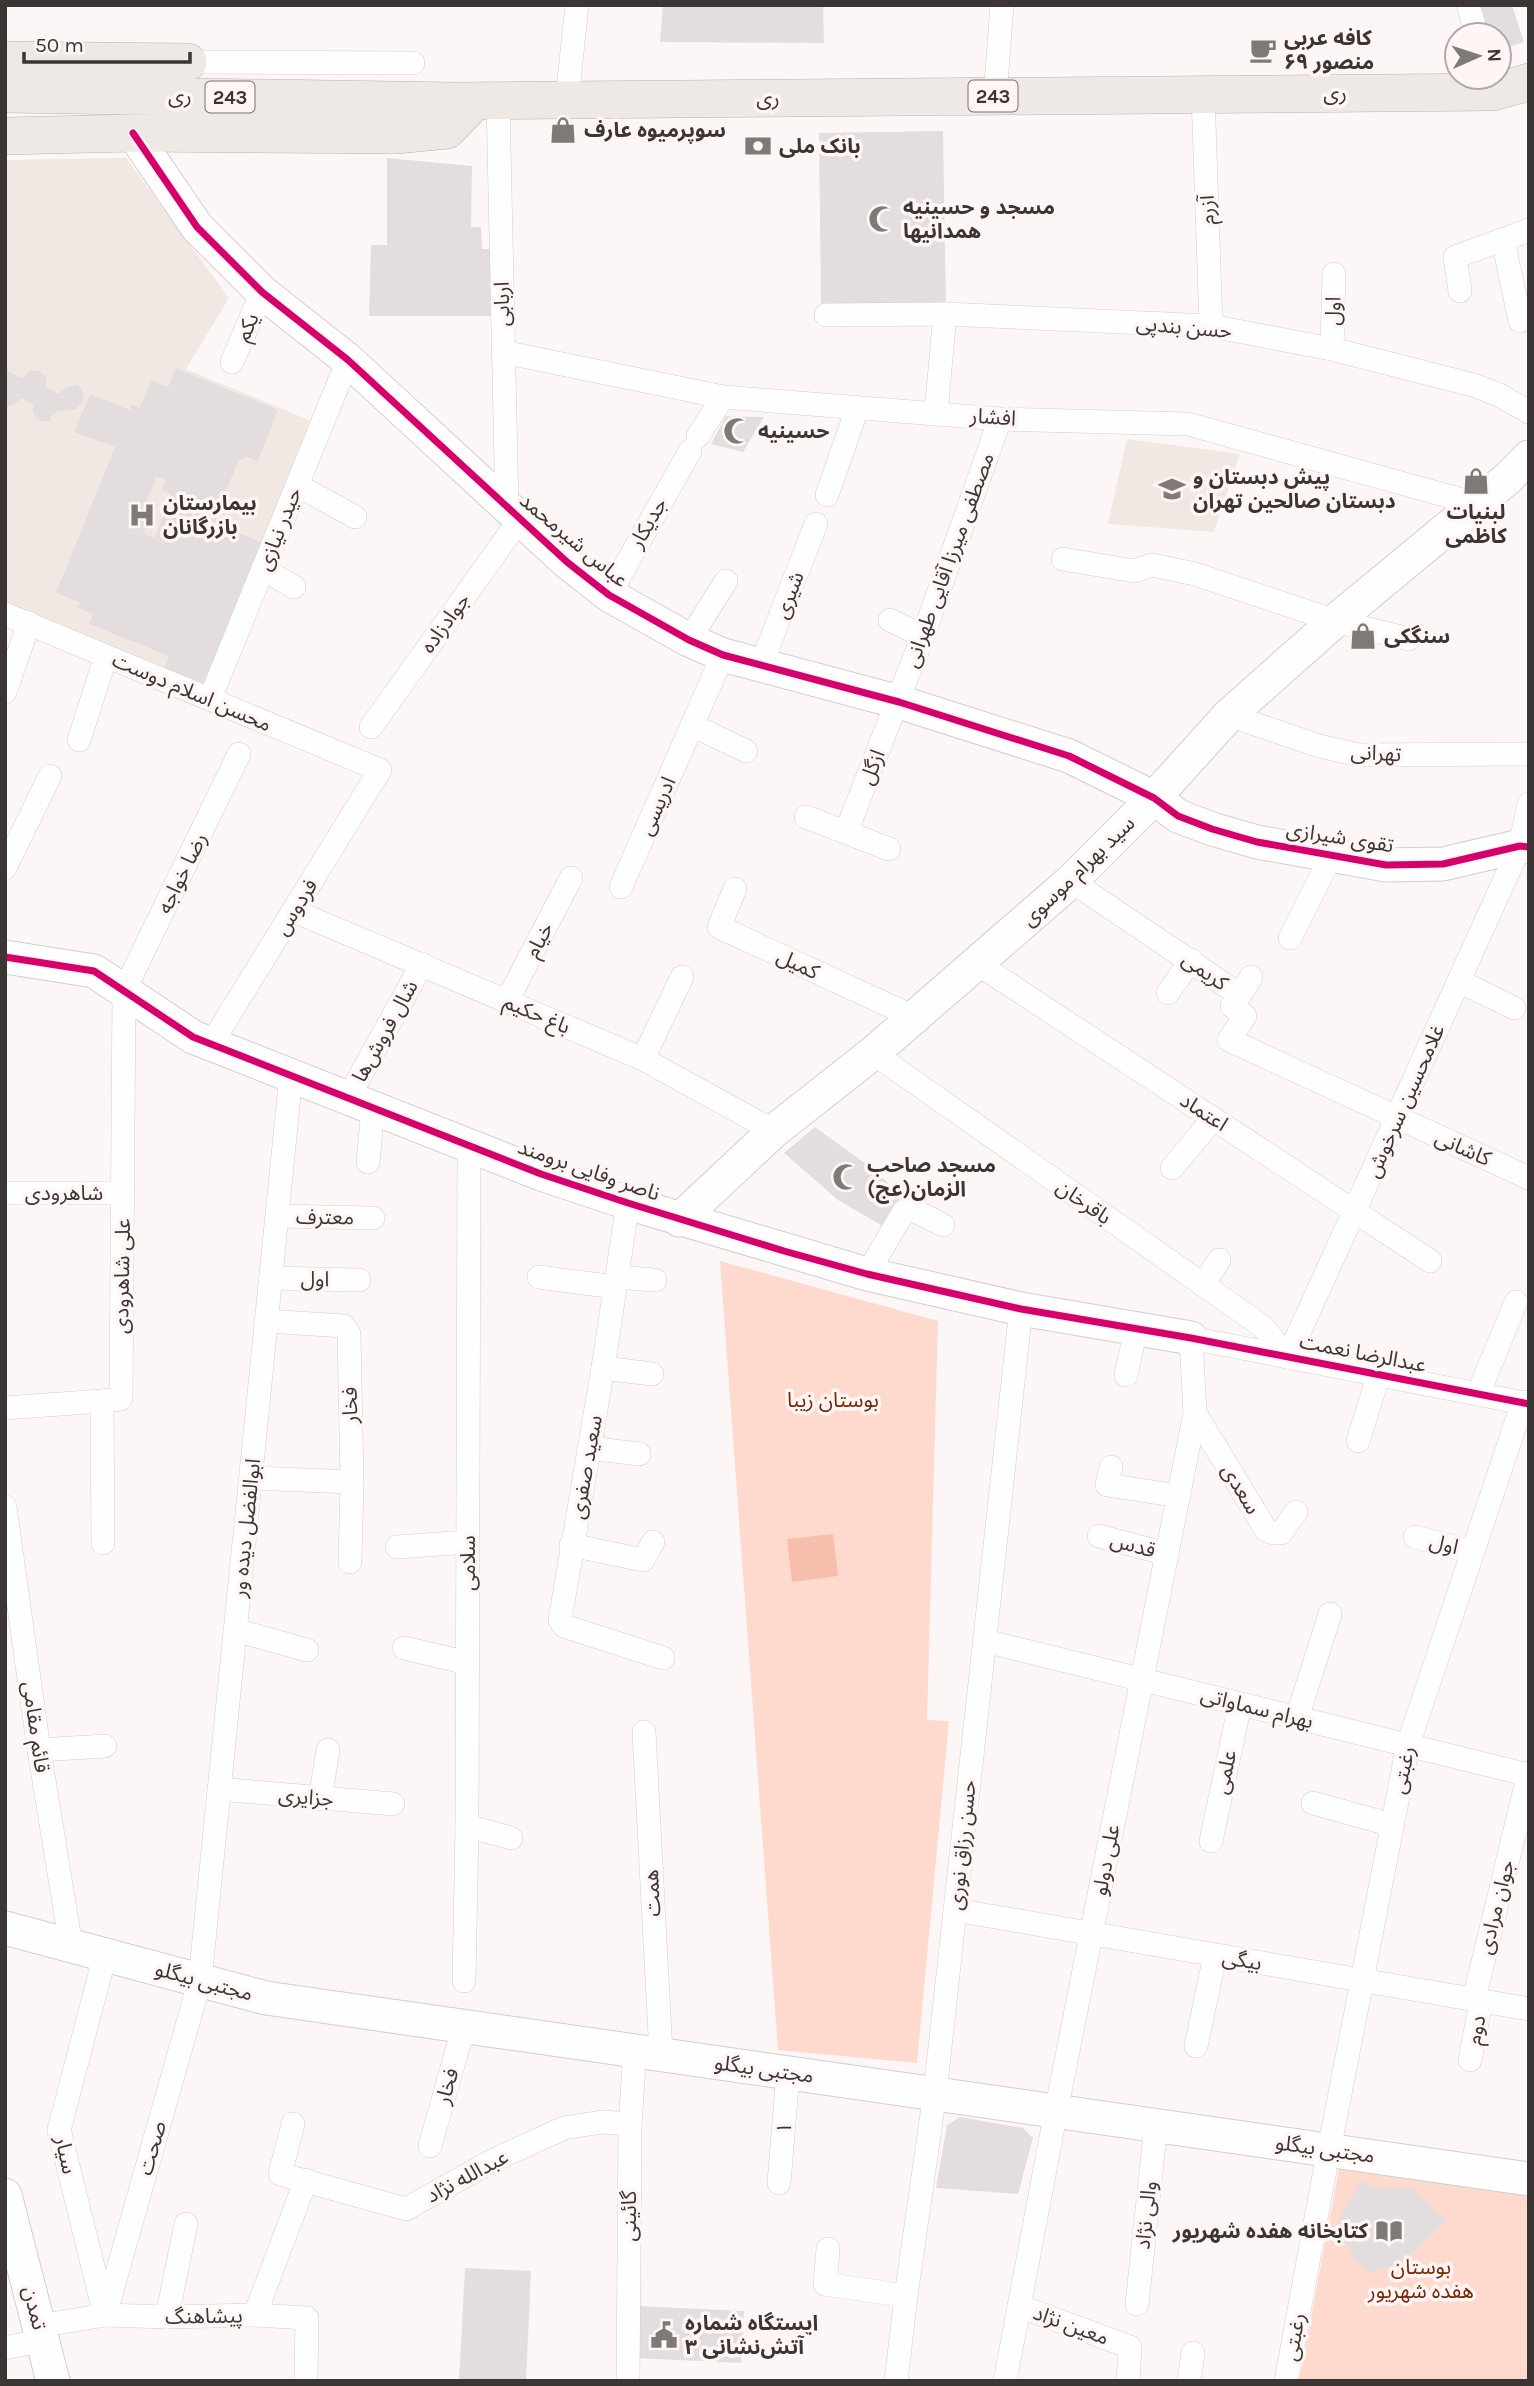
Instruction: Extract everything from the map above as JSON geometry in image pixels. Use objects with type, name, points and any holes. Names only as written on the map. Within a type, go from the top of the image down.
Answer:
[{"type":"main road","points":[[5,60],[188,62]]},
{"type":"main road","name":"ری","points":[[5,94],[476,101],[1493,92],[1529,82]]},
{"type":"main road","points":[[5,136],[133,133],[396,135],[447,130],[476,101]]},
{"type":"street","points":[[567,99],[577,5]]},
{"type":"street","points":[[996,84],[1002,5]]},
{"type":"street","points":[[188,62],[413,63]]},
{"type":"street","name":"آزرم","points":[[1203,94],[1211,326]]},
{"type":"street","name":"اربابی","points":[[476,101],[503,352],[513,513]]},
{"type":"street","name":"عباس شیرمحمد","points":[[133,133],[197,227],[262,292],[348,360],[567,562],[609,595],[723,655],[899,702],[1069,756],[1154,798]]},
{"type":"street","points":[[1460,291],[1455,257],[1529,230]]},
{"type":"street","points":[[1503,240],[1520,321]]},
{"type":"street","name":"اول","points":[[1332,349],[1334,274]]},
{"type":"street","name":"یکم","points":[[232,362],[262,292]]},
{"type":"street","points":[[936,413],[945,314]]},
{"type":"street","name":"حسن بندپی","points":[[826,315],[945,314],[1211,326],[1332,349],[1473,385],[1499,394],[1529,412]]},
{"type":"street","name":"افشار","points":[[503,352],[723,397],[1000,419],[1188,424],[1477,504]]},
{"type":"street","name":"حیدر نیازی","points":[[210,699],[348,360]]},
{"type":"street","name":"جدیکار","points":[[609,595],[723,397]]},
{"type":"street","points":[[827,495],[857,409]]},
{"type":"street","name":"مصطفی میرزا آقایی طهرانی","points":[[899,702],[1000,419]]},
{"type":"street","name":"سید بهرام موسوی","points":[[679,1220],[774,1131],[873,1053],[1071,881],[1154,798],[1229,715],[1335,621],[1477,504],[1522,473]]},
{"type":"street","points":[[297,485],[355,517]]},
{"type":"street","name":"جوادزاده","points":[[371,727],[513,513]]},
{"type":"street","name":"شیری","points":[[761,665],[816,524]]},
{"type":"street","points":[[1063,559],[1135,570],[1152,565],[1195,574],[1335,621],[1409,639]]},
{"type":"street","points":[[263,569],[294,587]]},
{"type":"street","points":[[690,640],[726,581]]},
{"type":"street","name":"محسن اسلام دوست","points":[[5,614],[380,770]]},
{"type":"street","points":[[890,620],[923,636]]},
{"type":"street","points":[[5,692],[29,623]]},
{"type":"street","name":"ادریسی","points":[[621,887],[723,655]]},
{"type":"street","points":[[79,740],[106,656]]},
{"type":"street","name":"ازگل","points":[[846,832],[899,702]]},
{"type":"street","name":"تهرانی","points":[[1229,715],[1319,746],[1359,755],[1529,754]]},
{"type":"street","points":[[692,725],[746,751]]},
{"type":"street","name":"رضا خواجه","points":[[124,991],[239,754]]},
{"type":"street","name":"فردوس","points":[[211,1044],[380,770]]},
{"type":"street","points":[[5,868],[50,776]]},
{"type":"street","name":"تقوی شیرازی","points":[[1154,798],[1178,816],[1257,842],[1386,864],[1443,864],[1524,846]]},
{"type":"street","points":[[1524,846],[1529,804]]},
{"type":"street","points":[[806,817],[889,849]]},
{"type":"street","name":"غلامحسین سرخوش","points":[[1288,1357],[1459,981],[1524,846]]},
{"type":"street","points":[[1290,938],[1332,854]]},
{"type":"street","name":"خیام","points":[[507,1001],[571,878]]},
{"type":"street","name":"کریمی","points":[[1071,881],[1191,960],[1246,986],[1232,1006],[1245,1016],[1229,1040],[1397,1119]]},
{"type":"street","name":"کمیل","points":[[735,889],[719,927],[914,1017]]},
{"type":"street","name":"باغ حکیم","points":[[294,911],[643,1059],[774,1131]]},
{"type":"street","name":"ناصر وفایی برومند","points":[[5,957],[94,971],[193,1037],[541,1174],[679,1220],[867,1274],[1021,1309],[1191,1338]]},
{"type":"street","points":[[1168,993],[1191,960]]},
{"type":"street","name":"شال فروش‌ها","points":[[360,1103],[422,964]]},
{"type":"street","name":"اعتماد","points":[[978,964],[1430,1261]]},
{"type":"street","points":[[643,1059],[682,977]]},
{"type":"street","points":[[1459,981],[1514,1008]]},
{"type":"street","name":"علی شاهرودی","points":[[102,1401],[121,1399],[124,991]]},
{"type":"street","name":"باقرخان","points":[[873,1053],[1262,1325],[1288,1357]]},
{"type":"street","name":"ابوالفضل دیده ور","points":[[200,1980],[291,1076]]},
{"type":"street","points":[[360,1103],[368,1162]]},
{"type":"street","points":[[1172,1168],[1213,1119]]},
{"type":"street","name":"کاشانی","points":[[1397,1119],[1529,1178]]},
{"type":"street","name":"سلامی","points":[[464,1980],[468,1663],[469,1145]]},
{"type":"street","name":"شاهرودی","points":[[5,1193],[123,1193]]},
{"type":"street","name":"سعید صفری","points":[[628,1203],[560,1620],[564,1626],[663,1658]]},
{"type":"street","points":[[867,1274],[904,1210],[909,1208],[943,1225]]},
{"type":"street","name":"معترف","points":[[277,1216],[373,1218]]},
{"type":"street","points":[[1203,1285],[1219,1260]]},
{"type":"street","points":[[539,1277],[616,1282],[655,1280]]},
{"type":"street","name":"اول","points":[[271,1278],[359,1280]]},
{"type":"street","points":[[1478,1394],[1516,1302]]},
{"type":"street","name":"حسن رزاق نوری","points":[[897,2381],[906,2296],[935,2094],[1021,1309]]},
{"type":"street","name":"فخار","points":[[267,1321],[344,1326],[349,1334],[352,1482],[350,1562]]},
{"type":"street","points":[[1126,1375],[1136,1329]]},
{"type":"street","name":"عبدالرضا نعمت","points":[[1191,1338],[1526,1403]]},
{"type":"street","name":"علی دولو","points":[[1005,2381],[1195,1413],[1191,1338]]},
{"type":"street","points":[[603,1368],[652,1374]]},
{"type":"street","points":[[1358,1441],[1379,1374]]},
{"type":"street","points":[[5,1408],[102,1401],[103,1542]]},
{"type":"street","name":"رغبتی","points":[[1286,2381],[1408,1745],[1526,1403]]},
{"type":"street","name":"سعدی","points":[[1195,1413],[1266,1530],[1281,1532],[1296,1513]]},
{"type":"street","points":[[589,1448],[639,1454]]},
{"type":"street","points":[[1111,1467],[1107,1485],[1179,1496]]},
{"type":"street","points":[[251,1478],[352,1482]]},
{"type":"street","name":"قائم مقامی","points":[[5,1507],[11,1590],[71,1946]]},
{"type":"street","name":"قدس","points":[[1098,1536],[1167,1554]]},
{"type":"street","name":"اول","points":[[1415,1537],[1473,1552]]},
{"type":"street","points":[[397,1547],[468,1542]]},
{"type":"street","points":[[572,1545],[643,1560],[653,1542]]},
{"type":"street","points":[[1297,1718],[1329,1614]]},
{"type":"street","points":[[235,1630],[307,1650]]},
{"type":"street","name":"بهرام سماواتی","points":[[985,1641],[1529,1774]]},
{"type":"street","points":[[404,1648],[468,1663]]},
{"type":"street","name":"علمی","points":[[1211,1841],[1240,1704]]},
{"type":"street","name":"همت","points":[[643,1732],[648,2052]]},
{"type":"street","points":[[39,1750],[104,1746]]},
{"type":"street","points":[[320,1799],[328,1750]]},
{"type":"street","name":"جوان مرادی","points":[[1477,2000],[1529,1774]]},
{"type":"street","name":"جزایری","points":[[219,1789],[393,1804]]},
{"type":"street","points":[[1313,1804],[1392,1825]]},
{"type":"street","points":[[467,1826],[511,1838]]},
{"type":"street","name":"بیگی","points":[[955,1910],[1529,2009]]},
{"type":"street","name":"مجتبی بیگلو","points":[[5,1928],[266,1998],[1156,2125],[1327,2160],[1529,2179]]},
{"type":"street","name":"سیار","points":[[105,1955],[59,2130],[105,2315]]},
{"type":"street","points":[[1196,2046],[1215,1956]]},
{"type":"street","name":"صحت","points":[[105,2315],[200,1980]]},
{"type":"street","name":"دوم","points":[[1470,2060],[1477,2000]]},
{"type":"street","name":"فخار","points":[[430,2146],[464,2026]]},
{"type":"street","name":"گائینی","points":[[628,2381],[630,2124],[648,2052]]},
{"type":"street","name":"۱","points":[[779,2183],[788,2073]]},
{"type":"street","name":"عبدالله نژاد","points":[[293,2124],[280,2174],[406,2209],[492,2161],[564,2128],[602,2122],[630,2124]]},
{"type":"street","name":"والی نژاد","points":[[1137,2304],[1156,2125]]},
{"type":"street","points":[[255,2315],[306,2180]]},
{"type":"street","name":"تمدن","points":[[5,2195],[53,2381]]},
{"type":"street","points":[[167,2317],[186,2224]]},
{"type":"street","points":[[828,2249],[825,2284],[906,2296]]},
{"type":"street","name":"معین نژاد","points":[[1019,2306],[1130,2347],[1128,2381]]},
{"type":"street","name":"پیشاهنگ","points":[[5,2348],[41,2333],[105,2315],[255,2315],[307,2318],[306,2381]]},
{"type":"street","points":[[1189,2381],[1193,2353]]},
{"type":"shaded area","name":"بیمارستان بازرگانان","points":[[126,158],[229,298],[186,369],[316,423],[209,688],[5,608],[5,160]]},
{"type":"shaded area","name":"پیش دبستان و دبستان صالحین تهران","points":[[1127,439],[1240,454],[1214,532],[1108,524]]},
{"type":"shaded area","points":[[833,1534],[838,1576],[792,1582],[787,1539]]},
{"type":"green space","name":"بوستان زیبا","points":[[720,1261],[938,1321],[927,1720],[949,1721],[917,2063],[778,2050]]},
{"type":"green space","name":"بوستان هفده شهریور","points":[[1340,2163],[1529,2196],[1529,2381],[1299,2381]]},
{"type":"building","points":[[663,5],[823,5],[824,43],[660,42]]},
{"type":"building","points":[[1476,5],[1512,5],[1524,42],[1513,46],[1513,21],[1480,21]]},
{"type":"building","name":"مسجد و حسینیه همدانیها","points":[[943,131],[946,305],[821,307],[819,133]]},
{"type":"building","points":[[387,158],[472,166],[471,227],[481,227],[482,249],[496,249],[497,316],[369,316],[371,245],[387,245]]},
{"type":"building","points":[[5,359],[8,371],[22,378],[30,371],[39,371],[46,377],[46,387],[59,394],[67,387],[78,385],[83,393],[83,401],[76,409],[58,411],[51,416],[51,421],[40,421],[33,413],[33,404],[21,398],[13,405],[5,406]]},
{"type":"building","points":[[176,368],[278,410],[258,461],[247,457],[239,460],[215,516],[221,526],[266,544],[209,686],[165,668],[169,656],[89,624],[93,614],[78,608],[80,602],[56,593],[115,447],[74,432],[90,394],[130,410],[132,405],[140,408],[151,380],[168,387]],"holes":[[[156,477],[166,480],[162,490],[171,494],[155,538],[144,533],[150,516],[142,513]]]},
{"type":"building","name":"حسینیه","points":[[726,416],[764,417],[743,452],[711,444]]},
{"type":"building","name":"مسجد صاحب الزمان(عج)","points":[[815,1127],[895,1189],[893,1194],[904,1203],[886,1228],[838,1200],[784,1153]]},
{"type":"building","points":[[960,2117],[1023,2128],[1033,2138],[1018,2194],[936,2188],[947,2125]]},
{"type":"building","name":"کتابخانه هفده شهریور","points":[[1361,2181],[1376,2188],[1411,2188],[1446,2221],[1404,2262],[1369,2273],[1355,2261],[1344,2241],[1339,2218]]},
{"type":"building","points":[[465,2268],[531,2271],[526,2381],[459,2381]]},
{"type":"building","points":[[637,2306],[744,2311],[741,2363],[635,2358]]},
{"type":"cycle path","points":[[133,133],[197,227],[262,292],[348,360],[567,562],[609,595],[689,640],[723,655],[899,702],[1069,756],[1154,798],[1178,816],[1257,842],[1386,865],[1443,864],[1520,846],[1529,847]]},
{"type":"cycle path","points":[[5,957],[94,971],[193,1037],[541,1174],[784,1251],[867,1274],[1021,1309],[1191,1338],[1529,1404]]},
{"type":"place","name":"کافه عربی منصور ۶۹","points":[[1263,50]]},
{"type":"place","name":"سوپرمیوه عارف","points":[[563,130]]},
{"type":"place","name":"بانک ملی","points":[[758,146]]},
{"type":"place","name":"مسجد و حسینیه همدانیها","points":[[882,219]]},
{"type":"place","name":"حسینیه","points":[[737,431]]},
{"type":"place","name":"لبنیات کاظمی","points":[[1476,481]]},
{"type":"place","name":"پیش دبستان و دبستان صالحین تهران","points":[[1172,489]]},
{"type":"place","name":"بیمارستان بازرگانان","points":[[142,515]]},
{"type":"place","name":"سنگکی","points":[[1363,636]]},
{"type":"place","name":"مسجد صاحب الزمان(عج)","points":[[846,1177]]},
{"type":"place","name":"کتابخانه هفده شهریور","points":[[1389,2231]]},
{"type":"place","name":"ایستگاه شماره ۳ آتش‌نشانی","points":[[664,2335]]}]
